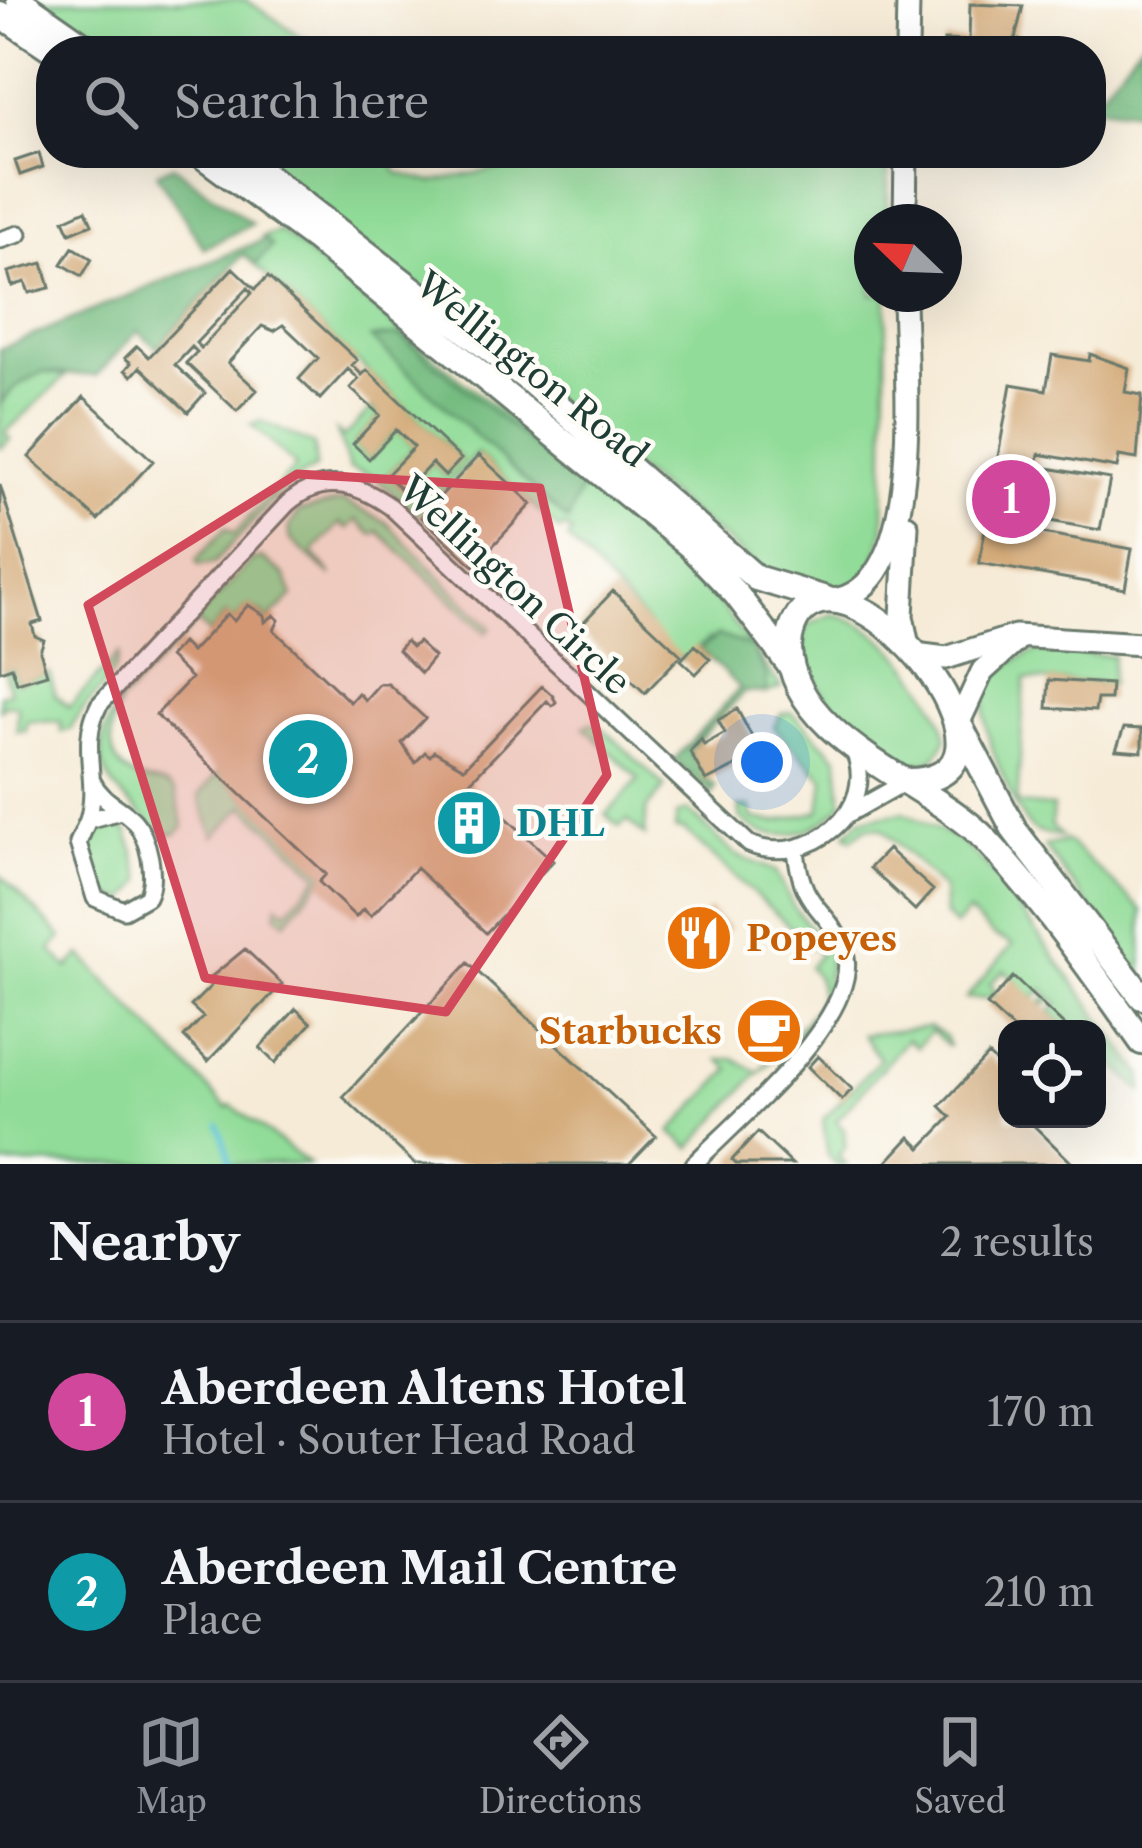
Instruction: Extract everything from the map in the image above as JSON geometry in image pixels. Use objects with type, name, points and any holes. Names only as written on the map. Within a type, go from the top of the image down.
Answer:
[{"type":"main road","points":[[19,0],[71,36]]},
{"type":"main road","points":[[0,14],[36,38]]},
{"type":"main road","name":"Wellington Road","points":[[219,168],[314,238],[672,531],[726,583],[825,719],[851,745],[908,782]]},
{"type":"main road","name":"Wellington Road","points":[[257,168],[529,380],[756,578],[866,614],[911,650]]},
{"type":"main road","points":[[793,670],[789,647],[796,620],[806,607],[831,600]]},
{"type":"main road","points":[[911,650],[960,724],[1016,831],[1142,997]]},
{"type":"main road","points":[[908,782],[928,778],[946,766],[958,747],[960,724]]},
{"type":"main road","points":[[908,782],[967,821],[996,851],[1142,1042]]},
{"type":"street","points":[[907,36],[908,0]]},
{"type":"street","points":[[905,204],[906,168]]},
{"type":"street","points":[[0,240],[19,234]]},
{"type":"street","points":[[831,600],[859,591],[880,569],[895,538],[902,496],[904,312]]},
{"type":"street","name":"Wellington Circle","points":[[88,820],[89,729],[108,694],[294,498],[322,485],[344,484],[391,508],[740,837],[766,850],[796,850]]},
{"type":"street","points":[[902,496],[907,524],[902,623],[911,650],[946,658],[1001,638],[1026,637],[1142,644]]},
{"type":"street","points":[[960,724],[964,702],[990,661],[1026,637]]},
{"type":"street","points":[[848,814],[859,777],[851,745]]},
{"type":"street","points":[[91,778],[117,812],[137,826],[152,870],[147,897],[129,909],[108,908],[92,893],[78,843],[88,820],[117,812]]},
{"type":"street","points":[[694,1164],[821,1029],[842,998],[848,977],[844,950],[808,902],[796,850],[818,841],[848,814],[908,782]]},
{"type":"highlighted area","points":[[297,474],[540,488],[607,775],[446,1012],[205,978],[88,605]]},
{"type":"green space","points":[[19,0],[246,0],[300,36],[71,36]]},
{"type":"green space","points":[[1142,41],[1142,112],[1106,108],[1106,86]]},
{"type":"green space","points":[[176,168],[252,224],[204,248],[156,174]]},
{"type":"green space","points":[[257,168],[395,168],[431,182],[504,168],[888,168],[887,204],[854,204],[854,312],[887,312],[884,529],[870,582],[853,595],[789,591]]},
{"type":"green space","points":[[280,231],[693,570],[690,574],[697,582],[701,579],[755,652],[709,639],[681,660],[568,539],[572,533],[565,527],[560,531],[477,453],[417,516],[375,477],[349,468],[337,431],[344,437],[372,408],[380,415],[353,444],[369,459],[396,430],[414,447],[387,475],[404,491],[432,463],[445,476],[461,459],[255,265],[271,246],[262,237]],"holes":[[[401,336],[567,520],[373,339]]]},
{"type":"green space","points":[[265,239],[272,246],[255,265],[243,254],[157,348],[138,331],[96,376],[43,372],[15,387],[0,404],[0,349]]},
{"type":"green space","points":[[400,335],[582,486],[568,521],[371,338]]},
{"type":"green space","points":[[43,372],[66,376],[5,433],[10,439],[0,449],[0,404],[15,387]]},
{"type":"green space","points":[[261,421],[314,445],[316,468],[292,481],[214,563],[199,565],[196,560],[226,528],[234,534],[296,466],[251,424]]},
{"type":"green space","points":[[343,501],[386,522],[491,628],[486,633],[378,531],[373,535],[356,520],[347,529],[340,523],[313,552],[332,576],[291,540],[289,528],[299,511]]},
{"type":"green space","points":[[262,558],[285,576],[293,596],[265,622],[264,614],[248,606],[234,621],[226,614],[209,633],[197,622],[120,703],[116,713],[112,746],[120,765],[139,779],[175,792],[184,827],[176,834],[163,832],[113,785],[102,761],[104,735],[118,702],[251,561]]},
{"type":"green space","points":[[832,614],[870,630],[919,680],[947,738],[935,758],[915,763],[894,759],[873,747],[819,687],[800,647],[808,625]]},
{"type":"green space","points":[[718,635],[752,647],[767,677],[766,693],[744,692],[689,750],[706,780],[715,786],[712,794],[674,760],[740,688],[700,649]]},
{"type":"green space","points":[[1038,651],[1113,656],[1111,684],[1025,679],[1017,804],[1053,807],[1051,826],[1061,836],[1037,832],[1020,814],[986,722],[989,688],[999,673]]},
{"type":"green space","points":[[119,654],[112,673],[71,729],[61,732],[61,722],[27,721],[26,731],[17,731],[18,706],[6,704],[0,710],[0,695],[10,692],[4,670],[12,667],[17,683],[50,673],[55,695],[69,707]]},
{"type":"green space","points":[[759,657],[781,687],[766,693]]},
{"type":"green space","points":[[792,712],[838,758],[842,803],[808,829],[795,834],[766,833],[741,819],[739,807],[750,807],[753,819],[776,822],[820,811],[824,779],[774,727],[781,714]]},
{"type":"green space","points":[[591,723],[604,729],[665,787],[646,809],[645,836],[627,820],[619,827],[606,815],[639,779],[584,727]]},
{"type":"green space","points":[[218,772],[326,874],[285,922],[276,914],[278,904],[286,911],[319,875],[244,806],[214,837],[199,796]]},
{"type":"green space","points":[[688,810],[736,855],[776,871],[794,908],[830,951],[826,997],[816,1008],[818,981],[809,967],[820,954],[684,830],[675,829],[677,815]]},
{"type":"green space","points":[[904,812],[961,842],[989,868],[1101,1020],[1058,1020],[1050,1012],[1058,1003],[1053,998],[1045,1005],[1041,1002],[1049,994],[1043,989],[1034,998],[1004,970],[990,984],[996,991],[989,998],[966,998],[1013,944],[994,936],[968,912],[955,926],[945,916],[943,889],[882,828],[867,827],[852,839],[846,834],[861,819]]},
{"type":"green space","points":[[114,822],[128,832],[142,881],[127,900],[106,895],[90,849],[95,828]]},
{"type":"green space","points":[[1067,841],[1142,910],[1142,977],[1044,846]]},
{"type":"green space","points":[[0,875],[62,937],[51,950],[68,968],[81,955],[227,1108],[231,1105],[309,1164],[0,1164]]},
{"type":"green space","points":[[816,1008],[795,1037],[758,1073]]},
{"type":"green space","points":[[1106,1026],[1142,1075],[1142,1092],[1106,1056]]},
{"type":"green space","points":[[929,1027],[945,1036],[949,1047],[931,1031],[917,1047],[907,1039],[836,1121],[844,1130],[846,1147],[838,1156],[846,1164],[837,1164],[828,1156],[823,1120],[880,1059],[862,1035]]},
{"type":"green space","points":[[734,1058],[758,1073],[691,1148],[671,1132],[730,1069],[720,1060]]},
{"type":"building","points":[[970,4],[1023,6],[1016,36],[969,36]]},
{"type":"building","points":[[36,154],[36,168],[40,168],[20,175],[15,161]]},
{"type":"building","points":[[86,210],[92,224],[70,233],[64,220]]},
{"type":"building","points":[[73,247],[92,259],[82,276],[62,264]]},
{"type":"building","points":[[43,263],[50,288],[29,293],[25,282],[12,286],[8,272]]},
{"type":"building","points":[[233,268],[255,289],[268,277],[357,360],[352,365],[362,375],[367,370],[461,459],[445,476],[432,463],[404,492],[387,475],[414,447],[396,430],[369,459],[353,444],[380,415],[350,388],[359,379],[348,369],[320,399],[299,379],[318,358],[283,325],[274,331],[262,326],[228,363],[257,390],[237,411],[186,363],[197,352],[192,347],[175,365],[205,393],[188,412],[140,367],[132,376],[125,370],[131,363],[125,358],[137,346],[149,357]],"holes":[[[248,288],[252,293],[201,348],[196,343]]]},
{"type":"building","points":[[1090,354],[1129,368],[1125,392],[1142,395],[1137,459],[1119,456],[1117,468],[1039,454],[1026,530],[1132,549],[1125,589],[979,563],[1011,384],[1046,390],[1052,355],[1089,361]]},
{"type":"building","points":[[84,397],[153,461],[98,520],[29,457]]},
{"type":"building","points":[[479,455],[532,504],[474,566],[421,517]]},
{"type":"building","points":[[1048,468],[1110,479],[1100,530],[1039,519]]},
{"type":"building","points":[[0,485],[42,621],[32,624],[35,636],[44,640],[40,651],[47,674],[17,683],[12,667],[0,671]]},
{"type":"building","points":[[613,591],[681,655],[645,693],[577,629]]},
{"type":"building","points":[[248,605],[264,615],[265,622],[274,615],[279,620],[274,630],[350,702],[358,693],[365,700],[379,684],[388,684],[425,718],[402,743],[415,763],[425,752],[430,756],[434,751],[464,768],[542,686],[552,695],[556,702],[552,706],[547,701],[469,783],[553,861],[486,933],[416,868],[371,916],[363,909],[356,917],[319,882],[326,874],[156,715],[191,678],[169,657],[182,643],[191,652],[227,614],[234,621]]},
{"type":"building","points":[[406,641],[412,647],[418,642],[434,657],[421,673],[398,650]]},
{"type":"building","points":[[695,645],[710,659],[696,674],[681,660]]},
{"type":"building","points":[[1049,680],[1111,684],[1110,699],[1097,699],[1095,711],[1047,708]]},
{"type":"building","points":[[737,709],[761,753],[706,781],[690,752],[701,739],[704,745],[725,733],[718,720]]},
{"type":"building","points":[[1124,728],[1142,729],[1142,752],[1116,750]]},
{"type":"building","points":[[888,849],[933,890],[915,910],[870,868]]},
{"type":"building","name":"Popeyes","points":[[709,909],[730,928],[691,969],[668,947]]},
{"type":"building","points":[[245,949],[282,984],[208,1061],[184,1037],[203,1017],[191,1006],[211,986],[211,977]]},
{"type":"building","points":[[468,963],[656,1136],[629,1164],[415,1164],[343,1097]]},
{"type":"building","points":[[1013,977],[1058,1020],[1003,1020],[987,1005]]},
{"type":"building","name":"Starbucks","points":[[780,1005],[794,1018],[758,1057],[744,1043]]},
{"type":"building","points":[[296,1009],[311,1023],[275,1063],[260,1048]]},
{"type":"building","points":[[988,1055],[998,1064],[998,1128],[1036,1128],[1073,1164],[885,1164],[910,1137],[921,1148],[951,1117],[940,1106]]},
{"type":"building","points":[[818,1056],[852,1089],[842,1100],[808,1067]]},
{"type":"building","points":[[758,1132],[792,1164],[736,1164],[732,1160]]},
{"type":"waterway","points":[[219,1125],[231,1164]]},
{"type":"place","name":"Aberdeen Altens Hotel","points":[[1011,499]]},
{"type":"place","name":"Aberdeen Mail Centre","points":[[308,759]]},
{"type":"place","name":"DHL","points":[[469,823]]},
{"type":"place","name":"Popeyes","points":[[699,938]]},
{"type":"place","name":"Starbucks","points":[[769,1031]]}]
